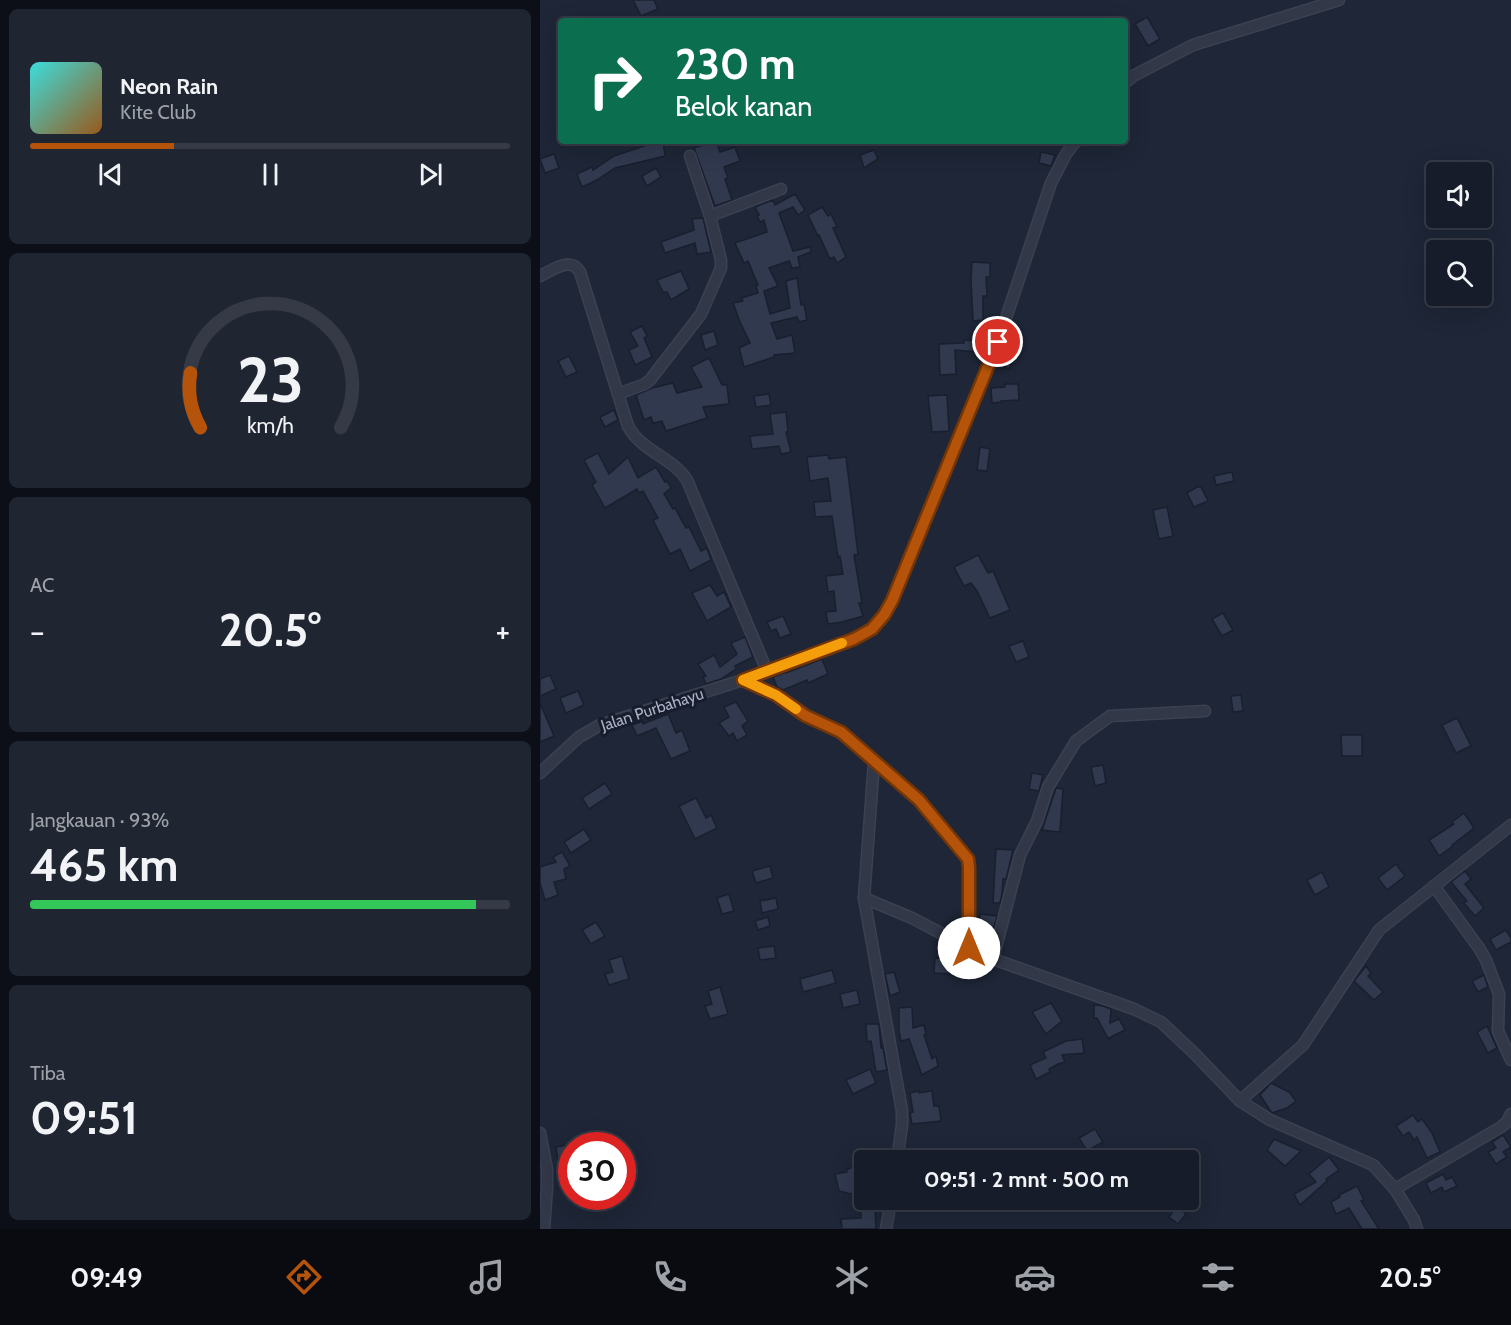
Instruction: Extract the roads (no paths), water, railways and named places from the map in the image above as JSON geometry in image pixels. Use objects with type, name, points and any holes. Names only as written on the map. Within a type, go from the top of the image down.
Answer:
[{"type":"street","points":[[1128,80],[1193,45],[1339,0]]},
{"type":"street","name":"Jalan Purbahayu","points":[[540,773],[579,737],[600,725],[743,680],[854,639],[872,629],[884,615],[897,590],[998,342],[1051,183],[1074,144]]},
{"type":"street","points":[[618,394],[650,380],[701,314],[720,272],[721,264],[710,216],[690,156]]},
{"type":"street","points":[[710,216],[781,189]]},
{"type":"street","points":[[540,276],[565,264],[571,264],[580,272],[628,426],[635,438],[681,471],[687,480],[767,671]]},
{"type":"street","points":[[743,680],[776,695],[806,716],[841,732],[919,800],[968,859],[969,948]]},
{"type":"street","points":[[993,959],[1020,855],[1037,821],[1048,787],[1076,741],[1110,716],[1205,711]]},
{"type":"street","points":[[874,762],[864,898],[902,1111],[899,1150]]},
{"type":"street","points":[[1240,1101],[1303,1045],[1379,930],[1511,825]]},
{"type":"street","points":[[1434,886],[1486,960],[1499,994],[1498,1031],[1511,1060]]},
{"type":"street","points":[[864,898],[912,918],[993,959],[1134,1009],[1161,1022],[1240,1101],[1270,1120],[1373,1165],[1395,1189],[1417,1229]]},
{"type":"street","points":[[1395,1189],[1501,1127],[1511,1114]]},
{"type":"street","points":[[540,1133],[547,1169],[544,1229]]},
{"type":"street","points":[[886,1229],[889,1210]]}]
